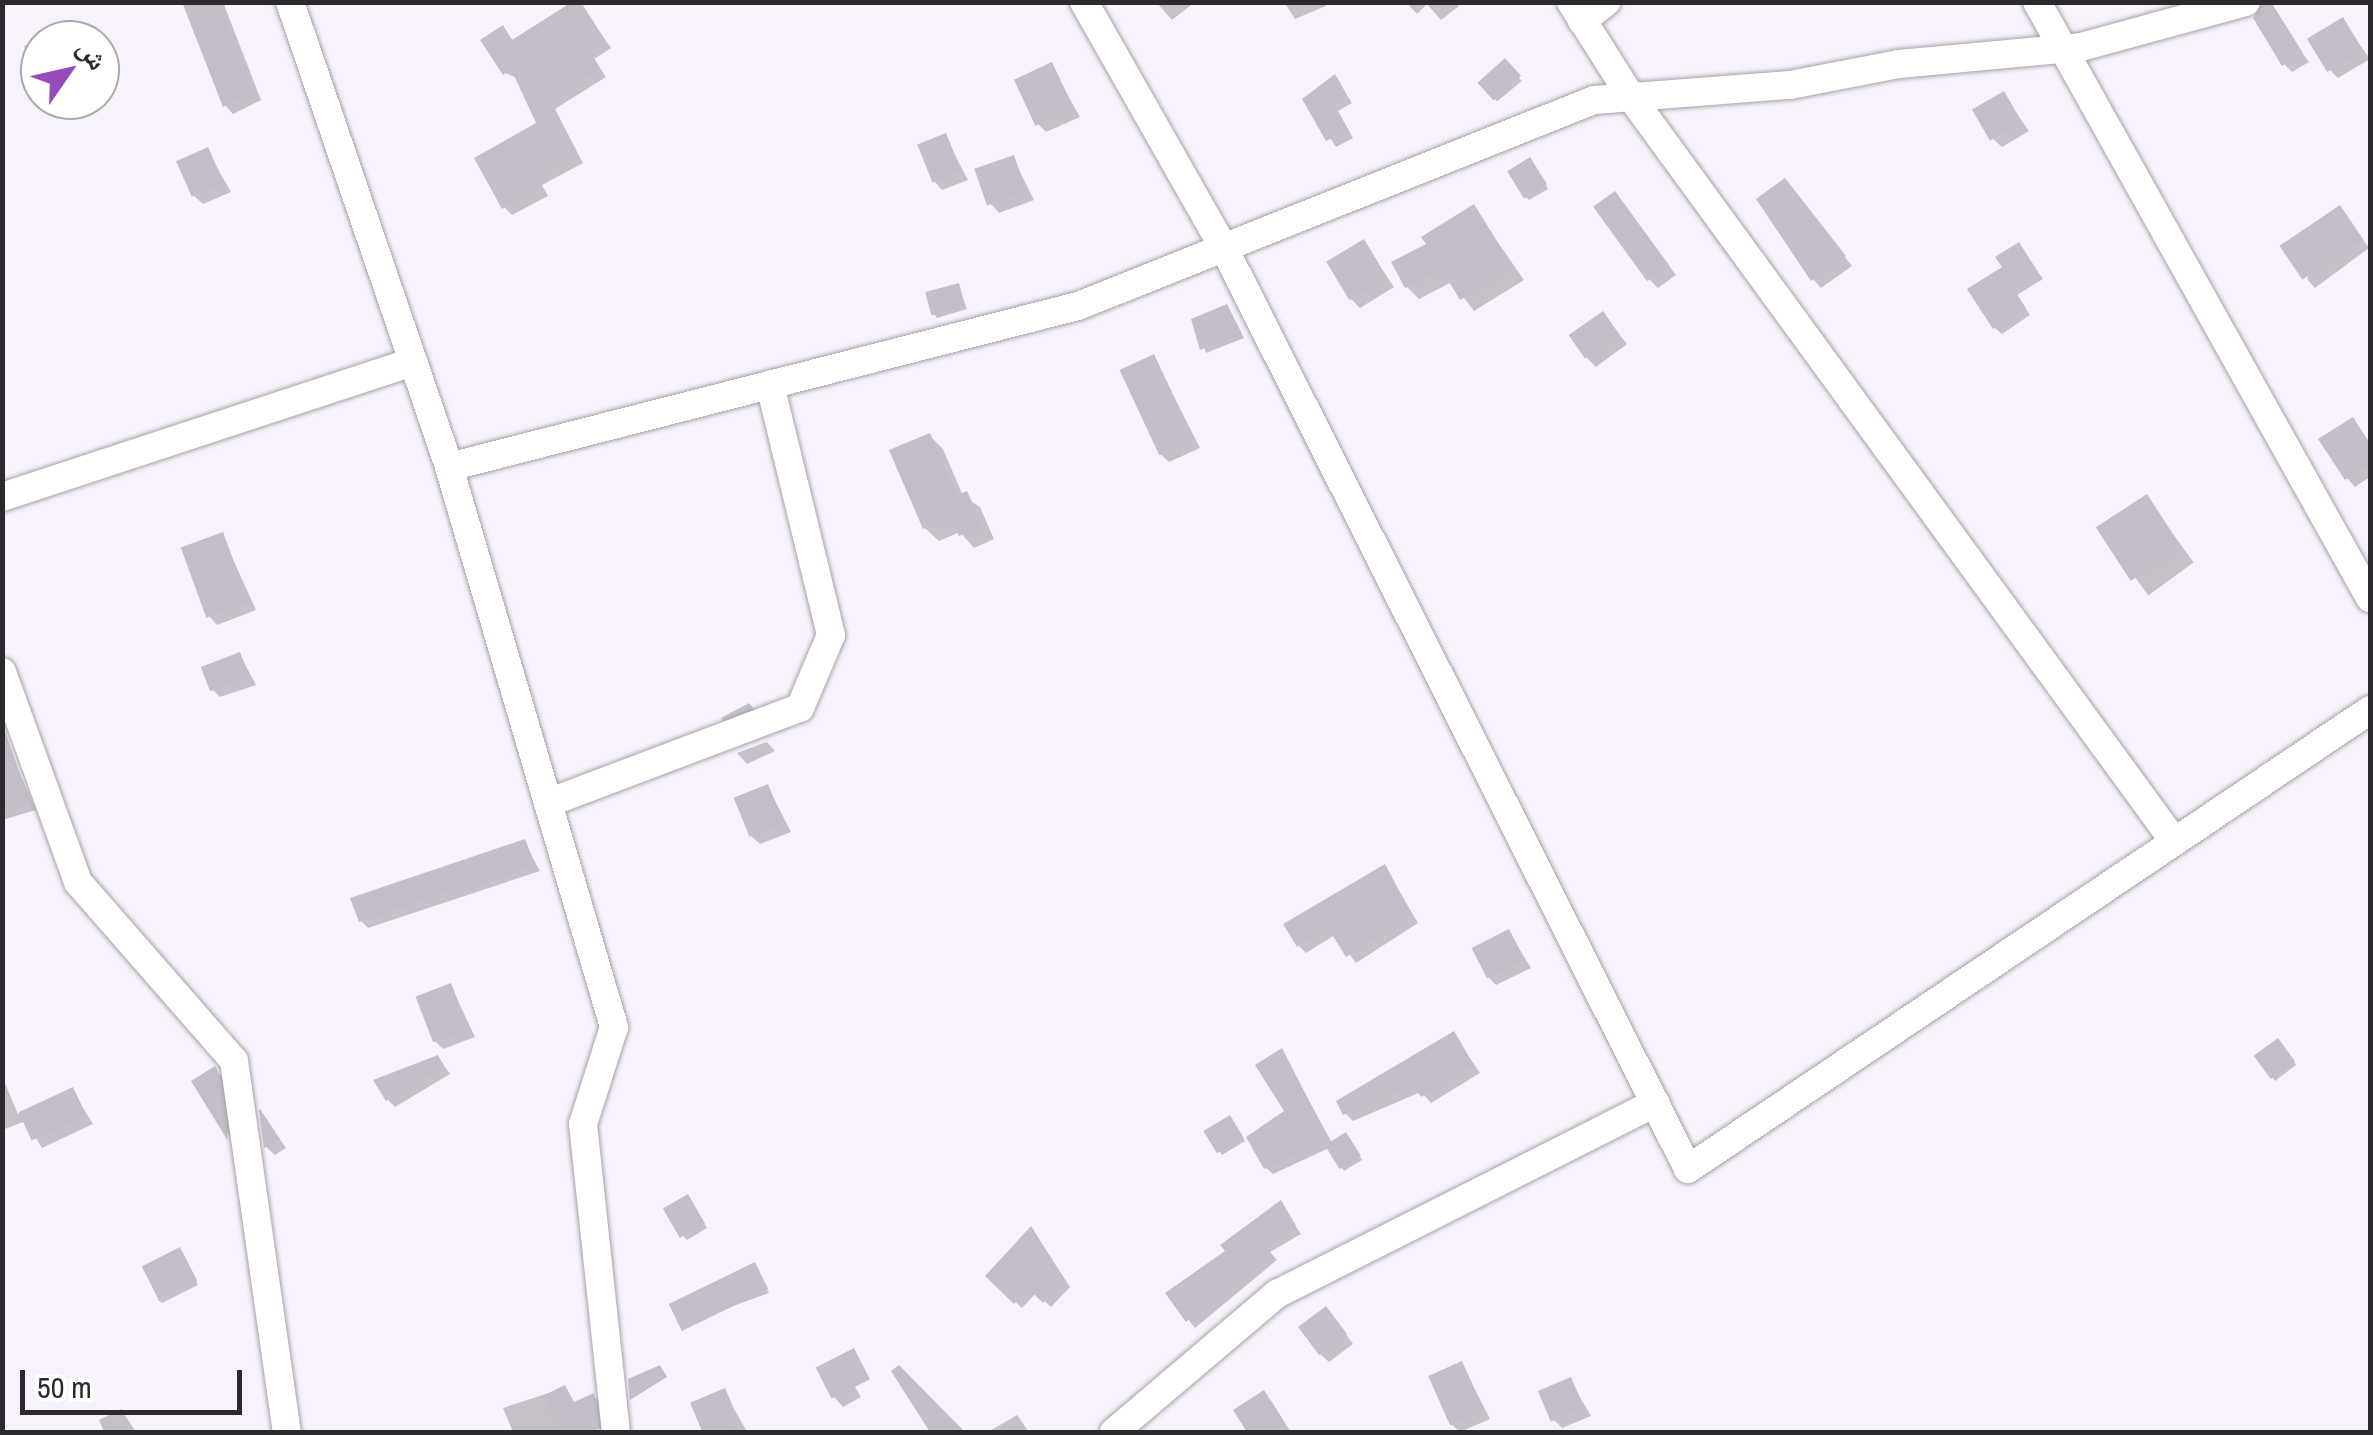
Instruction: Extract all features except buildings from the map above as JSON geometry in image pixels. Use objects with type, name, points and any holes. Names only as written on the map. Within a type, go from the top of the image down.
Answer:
[{"type":"street","points":[[290,2],[449,467],[614,1027],[583,1124],[616,1432]]},
{"type":"street","points":[[1606,2],[1576,12],[1631,97],[2174,841]]},
{"type":"street","points":[[2037,2],[2270,428],[2370,598]]},
{"type":"street","points":[[449,467],[1078,306],[1594,100],[1790,85],[1900,64],[2064,48],[2246,2]]},
{"type":"street","points":[[1096,6],[1224,248],[1688,1169],[2370,710]]},
{"type":"street","points":[[2,497],[413,362]]},
{"type":"street","points":[[548,803],[800,708],[831,635],[770,384]]},
{"type":"street","points":[[2,672],[78,882],[234,1062],[287,1432]]},
{"type":"street","points":[[1114,1432],[1277,1294],[1654,1103]]}]
